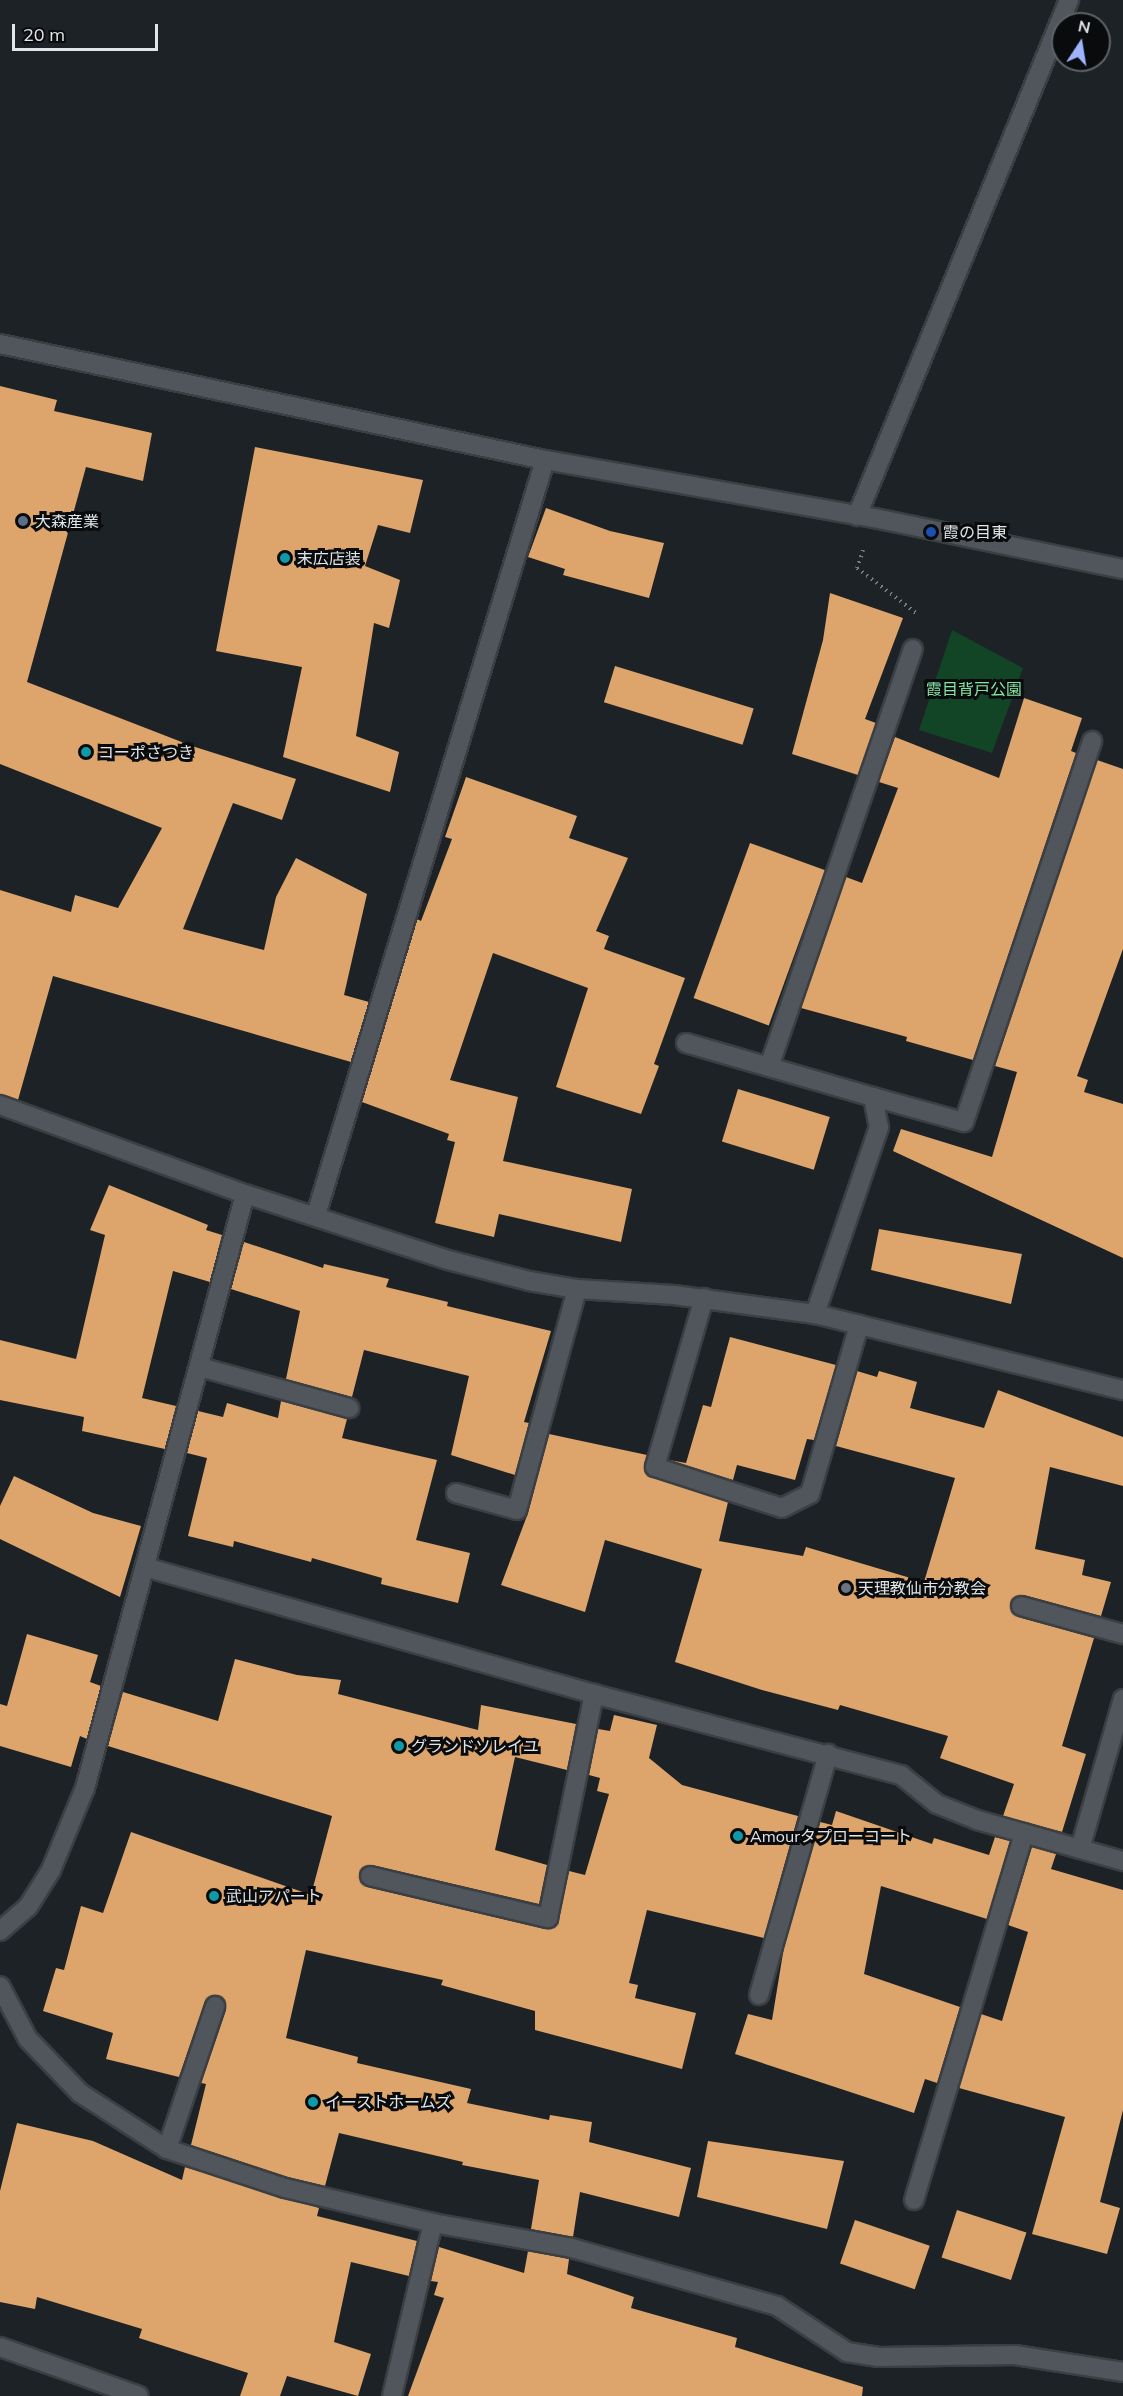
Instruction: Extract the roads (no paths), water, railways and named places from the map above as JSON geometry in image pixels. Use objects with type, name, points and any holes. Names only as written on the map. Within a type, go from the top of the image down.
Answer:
[{"type":"street","points":[[865,517],[1069,0]]},
{"type":"street","points":[[0,344],[545,460],[865,517],[1123,569]]},
{"type":"street","points":[[316,1215],[545,460]]},
{"type":"street","points":[[769,1067],[913,649]]},
{"type":"street","points":[[686,1043],[963,1122],[1092,741]]},
{"type":"street","points":[[815,1314],[879,1127],[873,1098]]},
{"type":"street","points":[[0,1105],[245,1194],[316,1215],[448,1260],[577,1289],[704,1298],[815,1314],[1123,1390]]},
{"type":"street","points":[[0,1931],[28,1907],[51,1870],[85,1788],[245,1194]]},
{"type":"street","points":[[456,1493],[517,1510],[577,1289]]},
{"type":"street","points":[[704,1298],[655,1467],[782,1508],[810,1494],[859,1325]]},
{"type":"street","points":[[200,1367],[349,1408]]},
{"type":"street","points":[[145,1567],[594,1694],[901,1775],[937,1804],[1024,1833],[1123,1861]]},
{"type":"street","points":[[1022,1606],[1123,1634]]},
{"type":"street","points":[[370,1876],[548,1918],[594,1694]]},
{"type":"street","points":[[1080,1849],[1123,1699]]},
{"type":"street","points":[[759,1995],[828,1754]]},
{"type":"street","points":[[914,2200],[1024,1833]]},
{"type":"street","points":[[0,1986],[28,2039],[80,2093],[167,2149],[285,2188],[433,2223],[572,2247],[777,2306],[847,2352],[879,2357],[1015,2355],[1123,2372]]},
{"type":"street","points":[[167,2149],[215,2006]]},
{"type":"street","points":[[392,2396],[433,2223]]},
{"type":"street","points":[[0,2348],[139,2396]]},
{"type":"place","name":"大森産業","points":[[23,521]]},
{"type":"place","name":"霞の目東","points":[[931,532]]},
{"type":"place","name":"末広店装","points":[[285,558]]},
{"type":"place","name":"コーポさつき","points":[[86,752]]},
{"type":"place","name":"天理教仙市分教会","points":[[846,1588]]},
{"type":"place","name":"グランドソレイユ","points":[[399,1746]]},
{"type":"place","name":"Amourタプローコート","points":[[738,1836]]},
{"type":"place","name":"武山アパート","points":[[214,1896]]},
{"type":"place","name":"イーストホームズ","points":[[313,2102]]},
{"type":"park label","name":"霞目背戸公園","points":[[974,689]]}]
